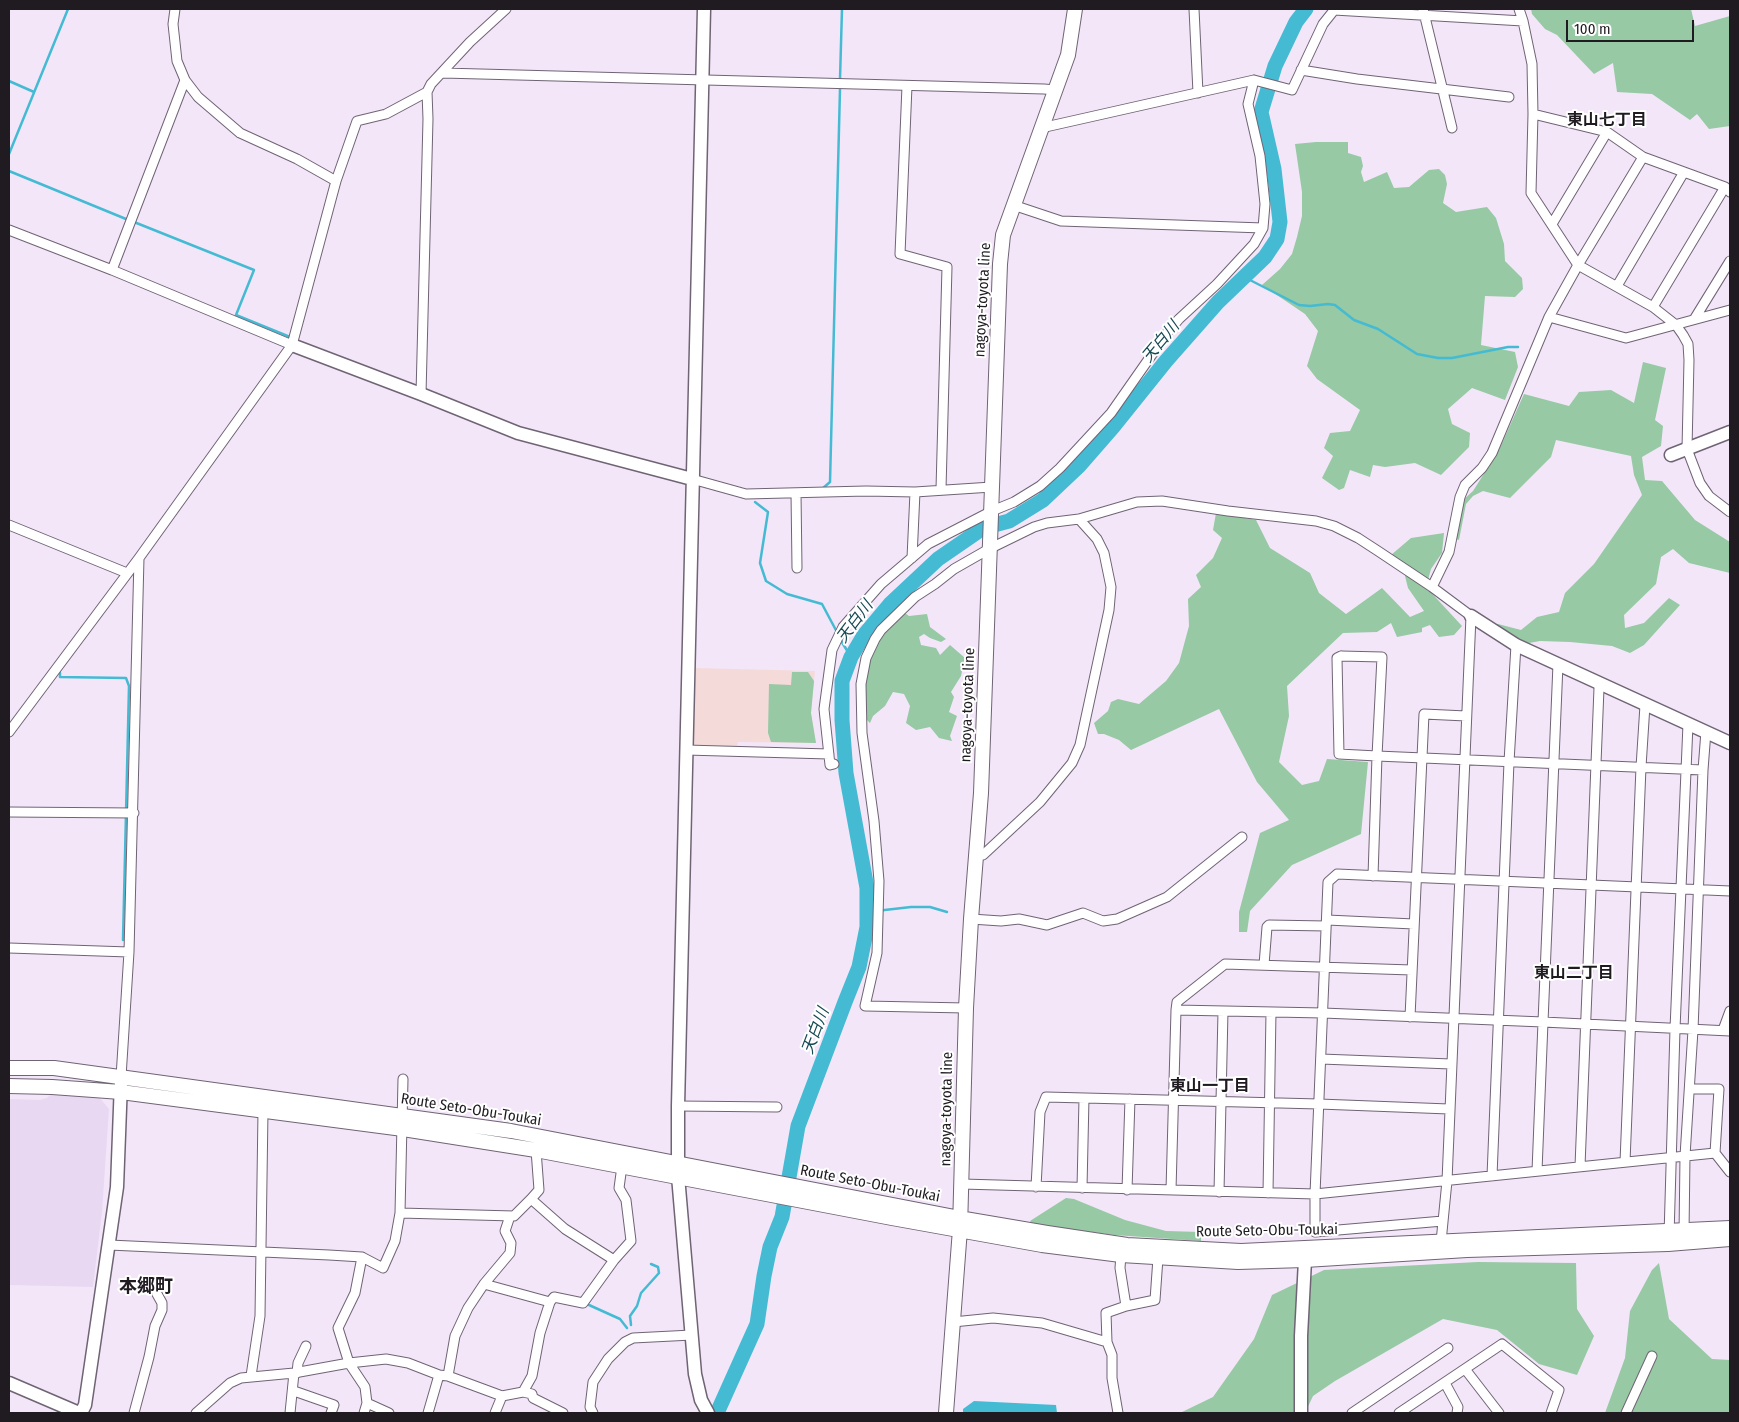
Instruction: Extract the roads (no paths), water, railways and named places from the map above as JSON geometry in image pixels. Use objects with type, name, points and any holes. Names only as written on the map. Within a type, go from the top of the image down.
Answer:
[{"type":"main road","name":"nagoya-toyota line","points":[[946,1413],[960,1224],[966,1008],[981,793],[1000,264],[1003,235],[1068,55],[1075,9]]},
{"type":"main road","name":"Route Seto-Obu-Toukai","points":[[9,1068],[54,1068],[121,1077],[403,1122],[622,1166],[678,1169]]},
{"type":"main road","name":"Route Seto-Obu-Toukai","points":[[9,1086],[52,1086],[121,1092],[263,1111],[511,1131],[678,1169],[960,1224],[1042,1245],[1121,1256],[1238,1262],[1305,1260],[1668,1238],[1730,1228]]},
{"type":"main road","name":"Route Seto-Obu-Toukai","points":[[960,1224],[1047,1233],[1127,1245],[1242,1251],[1441,1242],[1668,1238]]},
{"type":"main road","name":"Route Seto-Obu-Toukai","points":[[1684,1236],[1730,1240]]},
{"type":"street","points":[[175,9],[173,24],[177,61],[185,80],[198,98],[240,132],[297,159],[336,181]]},
{"type":"street","points":[[9,732],[139,558],[292,345],[336,181],[357,121],[386,114],[426,92],[470,42],[506,9]]},
{"type":"street","points":[[704,9],[678,1169],[695,1374],[701,1400],[708,1413]]},
{"type":"street","points":[[1194,9],[1198,93]]},
{"type":"street","points":[[1041,128],[1254,80],[1292,90],[1323,24],[1334,9],[1424,12],[1523,21]]},
{"type":"street","points":[[1518,9],[1523,21],[1532,64],[1532,193],[1578,265],[1653,308],[1676,325],[1688,344],[1687,449],[1700,483],[1709,496],[1730,512]]},
{"type":"street","points":[[1424,12],[1452,128]]},
{"type":"street","points":[[1301,70],[1443,90],[1509,97]]},
{"type":"street","points":[[443,73],[1044,88],[1055,90]]},
{"type":"street","points":[[112,270],[185,80]]},
{"type":"street","points":[[834,764],[830,765],[824,709],[832,650],[843,627],[868,597],[928,544],[1014,502],[1040,486],[1060,468],[1111,413],[1179,319],[1254,244],[1263,228],[1265,192],[1260,156],[1248,104],[1254,80]]},
{"type":"street","points":[[906,86],[900,254],[946,267],[941,489]]},
{"type":"street","points":[[421,394],[428,119],[426,92]]},
{"type":"street","points":[[1533,114],[1606,132],[1643,157],[1728,190],[1653,308]]},
{"type":"street","points":[[1552,224],[1606,132]]},
{"type":"street","points":[[1432,587],[1449,552],[1460,497],[1465,485],[1482,468],[1492,453],[1549,317],[1643,157]]},
{"type":"street","points":[[1617,286],[1684,172]]},
{"type":"street","points":[[1013,205],[1061,221],[1263,228]]},
{"type":"street","points":[[9,230],[112,270],[292,345],[518,433],[746,494],[866,491],[915,492],[992,487]]},
{"type":"street","points":[[1696,318],[1730,261]]},
{"type":"street","points":[[1549,317],[1626,338],[1730,310]]},
{"type":"street","points":[[1672,455],[1730,432]]},
{"type":"street","points":[[912,558],[915,492]]},
{"type":"street","points":[[796,493],[797,568]]},
{"type":"street","points":[[966,1008],[865,1006],[876,953],[879,880],[876,838],[862,733],[861,684],[870,648],[881,630],[915,597],[954,569],[990,547],[1034,527],[1066,519],[1079,518],[1149,500],[1316,521],[1334,526],[1358,538],[1516,645],[1730,743]]},
{"type":"street","points":[[977,855],[984,855],[1040,802],[1072,763],[1080,745],[1109,610],[1111,588],[1104,554],[1097,539],[1079,518]]},
{"type":"street","points":[[9,525],[127,573]]},
{"type":"street","points":[[9,1383],[74,1412],[86,1405],[117,1187],[134,813],[139,558]]},
{"type":"street","points":[[1441,1242],[1447,1181],[1471,616]]},
{"type":"street","points":[[1492,1176],[1509,762],[1516,645]]},
{"type":"street","points":[[1373,876],[1378,756],[1382,657],[1341,656],[1338,658],[1339,754],[1378,756],[1421,758],[1466,759],[1703,770]]},
{"type":"street","points":[[1537,1171],[1558,664]]},
{"type":"street","points":[[1580,1166],[1599,688],[1601,684]]},
{"type":"street","points":[[1625,1162],[1645,704]]},
{"type":"street","points":[[1410,1017],[1424,714],[1466,716]]},
{"type":"street","points":[[1668,1238],[1688,724]]},
{"type":"street","points":[[1684,1236],[1685,1156],[1693,1030],[1706,731]]},
{"type":"street","points":[[686,750],[829,754]]},
{"type":"street","points":[[9,812],[134,813]]},
{"type":"street","points":[[971,919],[1001,921],[1019,919],[1047,925],[1083,913],[1102,921],[1117,919],[1168,897],[1242,837]]},
{"type":"street","points":[[1443,1221],[1316,1233],[1314,1227],[1328,882],[1333,876],[1337,874],[1730,891]]},
{"type":"street","points":[[1264,965],[1267,927],[1269,925],[1326,923],[1414,924]]},
{"type":"street","points":[[9,948],[129,952]]},
{"type":"street","points":[[1171,1190],[1177,1002],[1225,964],[1412,970]]},
{"type":"street","points":[[1176,1010],[1454,1018],[1693,1030],[1727,1030],[1730,1011]]},
{"type":"street","points":[[1220,1192],[1223,1011]]},
{"type":"street","points":[[1268,1192],[1271,1012]]},
{"type":"street","points":[[1321,1059],[1451,1064]]},
{"type":"street","points":[[109,1245],[362,1257],[383,1268],[395,1241],[400,1213],[403,1079]]},
{"type":"street","points":[[1690,1089],[1719,1089],[1715,1153],[1730,1172]]},
{"type":"street","points":[[1036,1187],[1040,1112],[1046,1097],[1449,1109]]},
{"type":"street","points":[[1082,1188],[1084,1098]]},
{"type":"street","points":[[1127,1190],[1130,1099]]},
{"type":"street","points":[[678,1106],[777,1107]]},
{"type":"street","points":[[251,1376],[260,1316],[263,1111]]},
{"type":"street","points":[[400,1213],[514,1216],[539,1190],[536,1150]]},
{"type":"street","points":[[962,1184],[1315,1194],[1715,1153]]},
{"type":"street","points":[[523,1392],[532,1376],[540,1333],[550,1302],[554,1297],[583,1303],[630,1241],[626,1200],[619,1188],[622,1166]]},
{"type":"street","points":[[531,1199],[565,1229],[614,1260]]},
{"type":"street","points":[[428,1413],[444,1375],[455,1336],[468,1308],[484,1284],[510,1253],[510,1243],[505,1231],[510,1216]]},
{"type":"street","points":[[1121,1256],[1120,1268],[1126,1306]]},
{"type":"street","points":[[362,1257],[355,1293],[338,1328],[349,1363],[365,1387],[367,1403],[364,1413]]},
{"type":"street","points":[[1118,1413],[1112,1378],[1112,1355],[1108,1342],[1106,1313],[1126,1306],[1156,1300],[1158,1258]]},
{"type":"street","points":[[1300,1413],[1300,1336],[1305,1260]]},
{"type":"street","points":[[484,1284],[550,1302]]},
{"type":"street","points":[[134,1413],[155,1326],[162,1310],[162,1303],[157,1294]]},
{"type":"street","points":[[953,1322],[993,1318],[1042,1323],[1108,1342]]},
{"type":"street","points":[[593,1413],[590,1406],[593,1382],[608,1359],[625,1342],[633,1338],[692,1335]]},
{"type":"street","points":[[1399,1413],[1445,1384],[1502,1344],[1558,1390],[1551,1413]]},
{"type":"street","points":[[290,1413],[298,1362],[306,1346]]},
{"type":"street","points":[[1352,1413],[1448,1348]]},
{"type":"street","points":[[1626,1413],[1652,1356]]},
{"type":"street","points":[[196,1413],[230,1383],[241,1378],[296,1373],[349,1363],[386,1359],[408,1363],[502,1396],[523,1392],[532,1394],[533,1398],[563,1413]]},
{"type":"street","points":[[1464,1369],[1499,1413]]},
{"type":"street","points":[[1445,1384],[1458,1407],[1457,1413]]},
{"type":"street","points":[[294,1391],[334,1405],[331,1413]]},
{"type":"street","points":[[495,1413],[502,1396]]},
{"type":"street","points":[[367,1403],[389,1413]]},
{"type":"water","points":[[974,1401],[1056,1405],[1057,1413],[963,1413],[963,1409]]},
{"type":"waterway","points":[[9,154],[68,9]]},
{"type":"waterway","points":[[840,79],[842,9]]},
{"type":"waterway","name":"天白川","points":[[717,1413],[757,1324],[770,1247],[782,1217],[798,1126],[859,967],[867,927],[867,888],[846,773],[842,720],[842,681],[851,657],[864,635],[890,604],[938,559],[983,528],[1009,521],[1043,500],[1079,466],[1166,361],[1218,302],[1265,257],[1277,239],[1280,222],[1274,169],[1261,112],[1275,66],[1296,22],[1306,9]]},
{"type":"waterway","points":[[9,81],[34,92]]},
{"type":"waterway","points":[[822,489],[830,482],[840,89]]},
{"type":"waterway","points":[[9,171],[126,219]]},
{"type":"waterway","points":[[134,222],[254,270],[236,315],[290,337]]},
{"type":"waterway","points":[[1244,277],[1299,305],[1335,305],[1354,320],[1378,329],[1417,354],[1438,358],[1452,358],[1508,347],[1518,347]]},
{"type":"waterway","points":[[755,502],[768,512],[760,563],[766,581],[787,594],[822,604],[838,634]]},
{"type":"waterway","points":[[840,639],[851,657]]},
{"type":"waterway","points":[[60,673],[60,677],[126,678],[129,686],[123,940]]},
{"type":"waterway","points":[[867,912],[911,907],[930,907],[947,912]]},
{"type":"waterway","points":[[631,1325],[630,1316],[637,1306],[641,1293],[659,1273],[658,1267],[651,1264]]},
{"type":"waterway","points":[[589,1305],[620,1319],[627,1328]]},
{"type":"district","name":"東山七丁目","points":[[1607,121]]},
{"type":"district","name":"東山二丁目","points":[[1574,974]]},
{"type":"district","name":"東山一丁目","points":[[1210,1087]]},
{"type":"district","name":"本郷町","points":[[146,1287]]}]
